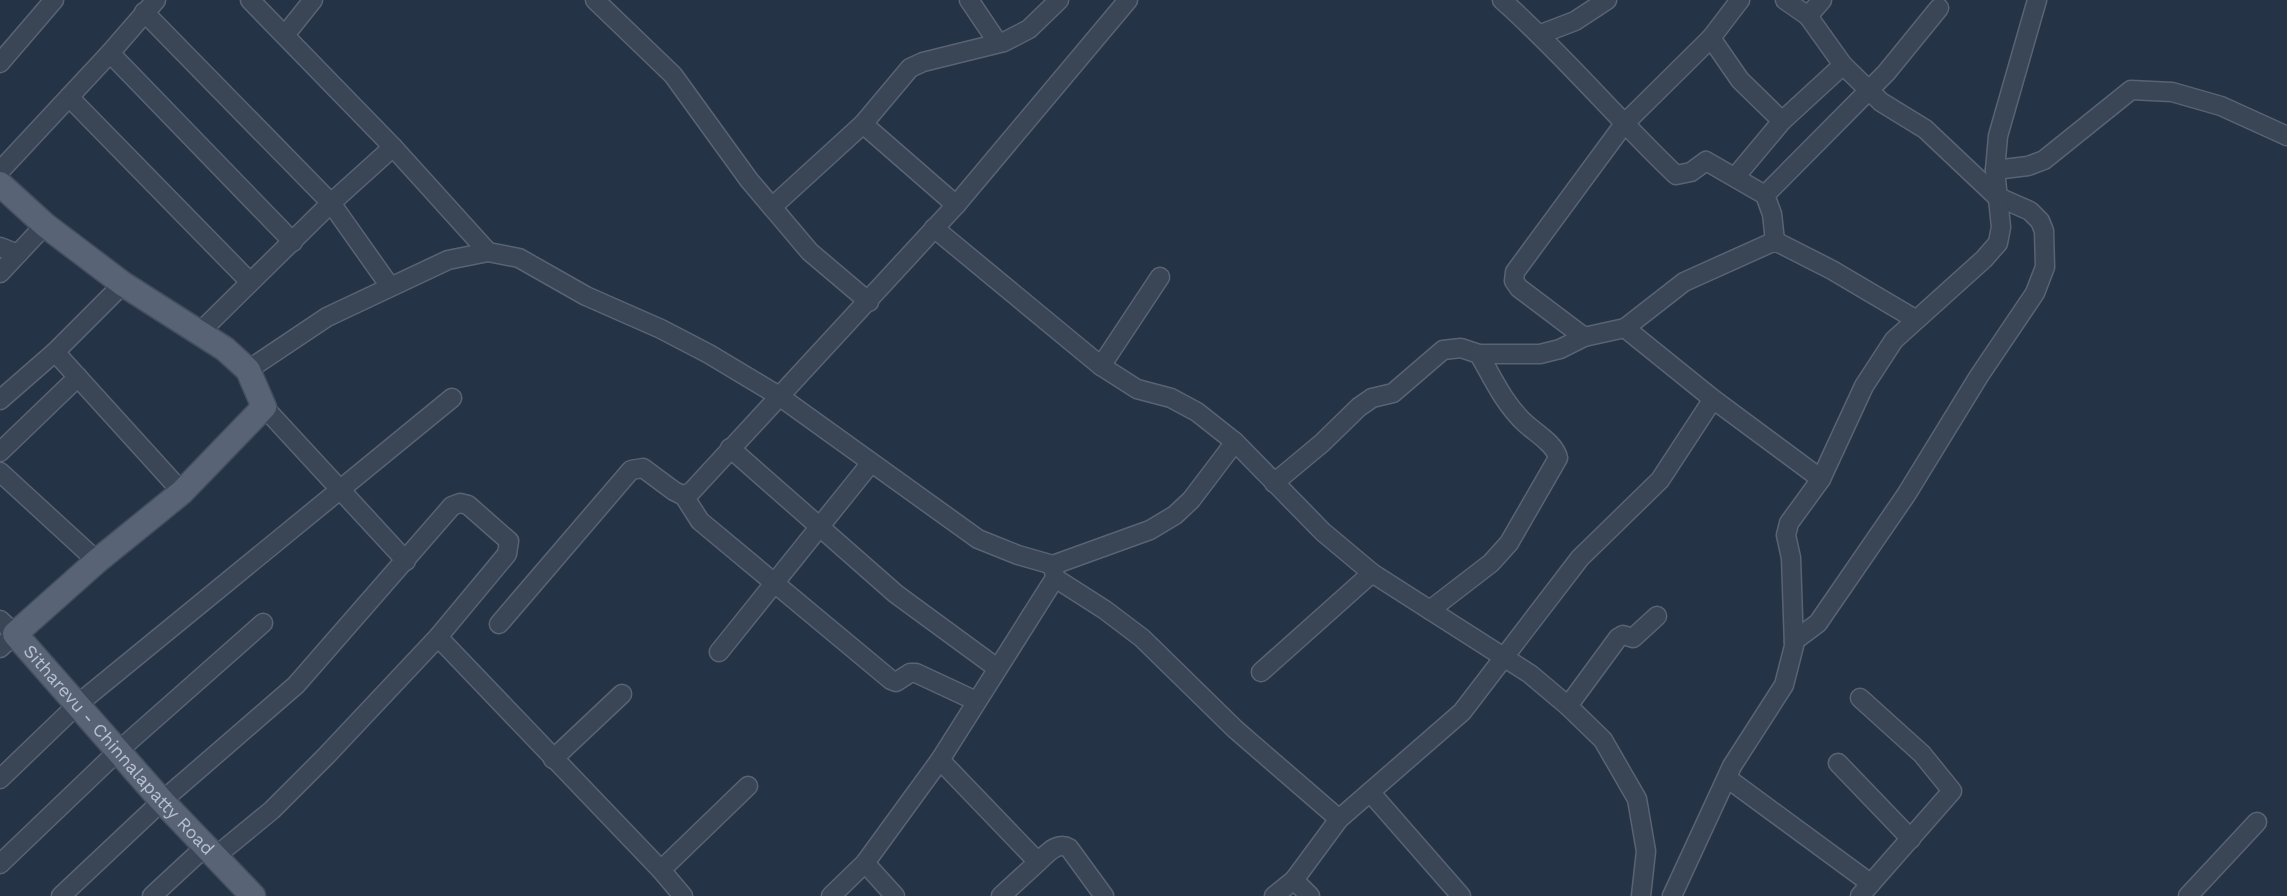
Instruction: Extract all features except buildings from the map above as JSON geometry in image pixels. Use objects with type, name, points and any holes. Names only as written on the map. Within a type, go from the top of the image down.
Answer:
[{"type":"main road","points":[[0,184],[45,225],[123,284],[225,349],[248,370],[264,407]]},
{"type":"main road","name":"Sitharevu - Chinnalapatty Road","points":[[253,896],[117,752],[78,704],[5,634],[182,492],[264,407]]},
{"type":"street","points":[[0,63],[54,0]]},
{"type":"street","points":[[250,0],[393,147],[488,252]]},
{"type":"street","points":[[285,35],[313,0]]},
{"type":"street","points":[[595,0],[673,75],[717,137],[810,252],[869,302]]},
{"type":"street","points":[[969,0],[998,43]]},
{"type":"street","points":[[772,207],[863,124],[910,68],[923,62],[998,43],[1029,28],[1059,0]]},
{"type":"street","points":[[1502,0],[1541,34],[1624,124],[1676,175],[1691,172],[1706,161],[1766,195],[1772,214],[1775,241]]},
{"type":"street","points":[[1541,34],[1575,21],[1607,0]]},
{"type":"street","points":[[1584,337],[1519,288],[1514,281],[1515,272],[1624,124],[1711,38],[1740,0]]},
{"type":"street","points":[[1785,0],[1808,16],[1843,65],[1868,91],[1881,102],[1925,129],[1996,196],[2030,211],[2040,221],[2044,231],[2045,267],[2035,293],[1979,376],[1906,495],[1818,623],[1794,641]]},
{"type":"street","points":[[1808,16],[1822,0]]},
{"type":"street","points":[[1672,896],[1727,778],[1784,685],[1794,641],[1791,558],[1786,535],[1789,523],[1821,479],[1864,386],[1894,340],[1984,259],[1998,243],[2001,227],[1995,170],[1998,136],[2037,0]]},
{"type":"street","points":[[684,496],[692,491],[869,302],[956,205],[1124,1]]},
{"type":"street","points":[[0,171],[110,53],[150,6],[331,203],[389,285]]},
{"type":"street","points":[[1766,195],[1886,74],[1940,8]]},
{"type":"street","points":[[1711,38],[1740,80],[1782,121]]},
{"type":"street","points":[[110,53],[293,242]]},
{"type":"street","points":[[1736,176],[1782,121],[1843,65]]},
{"type":"street","points":[[1995,170],[2028,166],[2044,160],[2131,90],[2172,92],[2221,106],[2287,136]]},
{"type":"street","points":[[69,97],[249,281]]},
{"type":"street","points":[[863,124],[956,205]]},
{"type":"street","points":[[200,332],[249,281],[393,147]]},
{"type":"street","points":[[0,273],[45,225]]},
{"type":"street","points":[[934,228],[1101,366],[1137,388],[1171,398],[1197,412],[1235,441],[1323,532],[1372,573],[1530,674],[1569,706],[1603,740],[1637,799],[1646,851],[1641,896]]},
{"type":"street","points":[[1775,241],[1832,270],[1915,319]]},
{"type":"street","points":[[1274,483],[1322,443],[1359,407],[1372,398],[1393,393],[1443,351],[1461,348],[1479,354],[1540,354],[1560,350],[1584,337],[1625,328],[1684,282],[1775,241]]},
{"type":"street","points":[[0,247],[18,254]]},
{"type":"street","points":[[248,370],[327,316],[389,285],[448,260],[488,252],[519,258],[585,296],[661,329],[709,354],[779,396],[870,464],[978,538],[1054,571],[1142,638],[1235,729],[1339,819]]},
{"type":"street","points":[[1101,366],[1160,277]]},
{"type":"street","points":[[0,400],[55,352],[123,284]]},
{"type":"street","points":[[1625,328],[1713,399],[1821,479]]},
{"type":"street","points":[[55,352],[182,492]]},
{"type":"street","points":[[1430,610],[1491,563],[1509,543],[1558,458],[1556,451],[1507,403],[1479,354]]},
{"type":"street","points":[[0,452],[78,377]]},
{"type":"street","points":[[0,779],[78,704],[452,398]]},
{"type":"street","points":[[1274,896],[1294,880],[1339,819],[1462,712],[1580,558],[1660,480],[1713,399]]},
{"type":"street","points":[[264,407],[406,561]]},
{"type":"street","points":[[831,896],[865,863],[940,760],[1054,571],[1150,530],[1175,515],[1191,500],[1235,441]]},
{"type":"street","points":[[730,448],[896,594],[997,668]]},
{"type":"street","points":[[720,652],[776,585],[870,464]]},
{"type":"street","points":[[499,624],[631,470],[643,468],[684,496],[700,521],[891,680],[896,682],[910,673],[916,673],[976,701]]},
{"type":"street","points":[[0,472],[97,561]]},
{"type":"street","points":[[61,896],[162,801],[296,686],[452,506],[460,502],[468,505],[509,542],[507,554],[438,638],[273,810],[211,851],[152,896]]},
{"type":"street","points":[[1261,672],[1372,573]]},
{"type":"street","points":[[1569,706],[1618,638],[1623,635],[1633,638],[1639,635],[1657,616]]},
{"type":"street","points":[[0,864],[117,752],[263,623]]},
{"type":"street","points":[[438,638],[661,870],[682,896]]},
{"type":"street","points":[[553,759],[622,694]]},
{"type":"street","points":[[1727,778],[1865,890],[1952,794],[1952,789],[1922,754],[1860,698]]},
{"type":"street","points":[[940,760],[1038,862]]},
{"type":"street","points":[[1838,763],[1911,839]]},
{"type":"street","points":[[661,870],[748,786]]},
{"type":"street","points":[[1370,792],[1461,896]]},
{"type":"street","points":[[2188,896],[2257,822]]},
{"type":"street","points":[[1001,896],[1057,846],[1064,845],[1069,848],[1104,896]]},
{"type":"street","points":[[865,863],[895,896]]},
{"type":"street","points":[[1294,880],[1310,896]]}]
